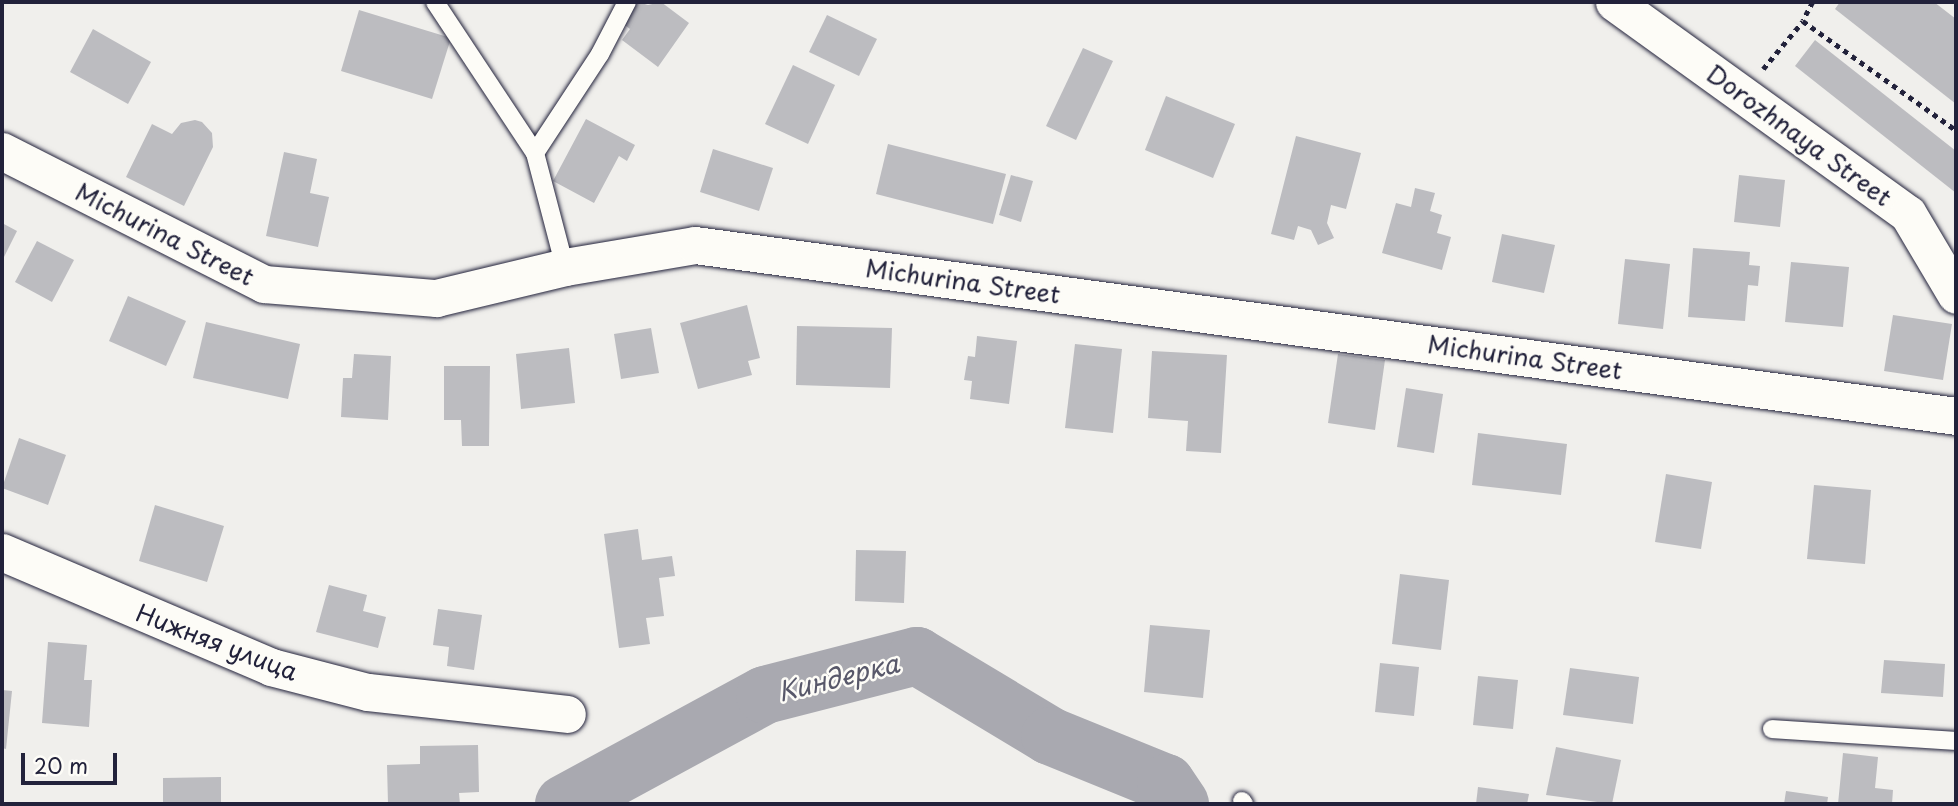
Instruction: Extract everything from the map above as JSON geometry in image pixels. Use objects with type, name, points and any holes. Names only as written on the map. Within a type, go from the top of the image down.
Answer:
[{"type":"street","name":"Dorozhnaya Street","points":[[1614,2],[1908,214],[1956,295]]},
{"type":"street","name":"Michurina Street","points":[[2,152],[264,284],[436,298],[565,267],[695,245],[1956,416]]},
{"type":"street","name":"Нижняя улица","points":[[2,552],[271,667],[368,692],[567,714]]},
{"type":"lane","points":[[435,2],[535,153],[565,267]]},
{"type":"lane","points":[[535,153],[600,54],[627,2]]},
{"type":"lane","points":[[1772,729],[1956,741]]},
{"type":"path","points":[[1742,94],[1803,21],[1813,2]]},
{"type":"path","points":[[1803,21],[1956,130]]},
{"type":"building","points":[[638,2],[648,5],[661,2],[689,23],[658,67],[622,40],[630,29],[622,23]]},
{"type":"building","points":[[1840,2],[1934,2],[1956,19],[1956,104],[1835,9]]},
{"type":"building","points":[[359,10],[451,38],[432,99],[341,71]]},
{"type":"building","points":[[827,15],[877,39],[859,76],[809,52]]},
{"type":"building","points":[[93,29],[151,62],[128,104],[70,72]]},
{"type":"building","points":[[1815,40],[1956,151],[1956,193],[1795,66]]},
{"type":"building","points":[[1083,48],[1113,61],[1076,140],[1046,126]]},
{"type":"building","points":[[793,65],[835,85],[808,144],[765,124]]},
{"type":"building","points":[[1166,96],[1235,124],[1213,178],[1145,150]]},
{"type":"building","points":[[586,119],[635,145],[627,161],[619,156],[594,203],[553,181]]},
{"type":"building","points":[[195,120],[202,122],[212,133],[213,147],[184,206],[126,177],[152,124],[172,134],[181,123]]},
{"type":"building","points":[[1296,136],[1361,153],[1346,209],[1331,205],[1327,223],[1334,238],[1318,245],[1311,230],[1298,226],[1294,240],[1271,234]]},
{"type":"building","points":[[888,144],[1006,174],[993,224],[876,194]]},
{"type":"building","points":[[713,149],[773,168],[759,211],[700,192]]},
{"type":"building","points":[[284,152],[317,159],[310,193],[329,197],[318,247],[266,236]]},
{"type":"building","points":[[1011,175],[1033,181],[1021,222],[999,215]]},
{"type":"building","points":[[1739,175],[1785,180],[1780,227],[1734,222]]},
{"type":"building","points":[[1415,188],[1435,193],[1430,211],[1442,215],[1437,233],[1451,237],[1442,270],[1382,253],[1396,203],[1411,207]]},
{"type":"building","points":[[2,223],[17,231],[2,261]]},
{"type":"building","points":[[1502,234],[1555,245],[1544,293],[1492,282]]},
{"type":"building","points":[[37,241],[74,260],[52,302],[15,282]]},
{"type":"building","points":[[1693,248],[1750,252],[1749,265],[1760,266],[1758,286],[1748,285],[1745,321],[1688,317]]},
{"type":"building","points":[[1625,259],[1670,264],[1663,329],[1618,324]]},
{"type":"building","points":[[1791,262],[1849,267],[1843,327],[1785,322]]},
{"type":"building","points":[[128,296],[186,321],[166,366],[109,341]]},
{"type":"building","points":[[747,305],[760,358],[748,361],[752,375],[698,389],[680,323]]},
{"type":"building","points":[[1893,315],[1952,324],[1943,380],[1884,371]]},
{"type":"building","points":[[206,322],[300,344],[288,399],[193,378]]},
{"type":"building","points":[[797,326],[892,328],[890,388],[796,385]]},
{"type":"building","points":[[651,328],[659,373],[621,379],[614,334]]},
{"type":"building","points":[[977,336],[1017,341],[1009,404],[970,399],[972,381],[964,380],[968,356],[975,357]]},
{"type":"building","points":[[1075,344],[1122,349],[1113,433],[1065,428]]},
{"type":"building","points":[[569,348],[575,403],[521,409],[516,354]]},
{"type":"building","points":[[1152,351],[1227,355],[1221,453],[1186,451],[1188,421],[1148,418]]},
{"type":"building","points":[[354,354],[391,356],[388,420],[341,417],[343,378],[352,378]]},
{"type":"building","points":[[1338,354],[1385,360],[1375,430],[1328,423]]},
{"type":"building","points":[[444,366],[490,366],[489,446],[462,446],[461,420],[444,420]]},
{"type":"building","points":[[1406,388],[1443,394],[1434,453],[1397,447]]},
{"type":"building","points":[[1478,433],[1567,444],[1561,495],[1472,485]]},
{"type":"building","points":[[19,438],[66,455],[48,505],[2,488]]},
{"type":"building","points":[[1666,474],[1712,482],[1701,549],[1655,542]]},
{"type":"building","points":[[1814,485],[1871,490],[1865,564],[1807,559]]},
{"type":"building","points":[[155,505],[224,526],[207,582],[139,561]]},
{"type":"building","points":[[638,529],[642,560],[672,556],[675,576],[659,578],[664,616],[646,618],[650,644],[619,648],[604,534]]},
{"type":"building","points":[[856,550],[906,551],[904,603],[855,601]]},
{"type":"building","points":[[1400,574],[1449,580],[1441,650],[1392,644]]},
{"type":"building","points":[[329,585],[367,595],[363,611],[386,617],[378,648],[316,632]]},
{"type":"building","points":[[438,609],[482,615],[474,670],[447,666],[449,647],[433,645]]},
{"type":"building","points":[[1150,625],[1210,630],[1203,698],[1144,692]]},
{"type":"building","points":[[48,642],[87,645],[84,680],[92,680],[89,727],[42,723]]},
{"type":"building","points":[[1884,660],[1945,664],[1943,697],[1881,693]]},
{"type":"building","points":[[1380,663],[1419,667],[1414,716],[1375,712]]},
{"type":"building","points":[[1570,668],[1639,677],[1633,724],[1563,715]]},
{"type":"building","points":[[1478,676],[1518,680],[1513,729],[1473,725]]},
{"type":"building","points":[[2,690],[12,691],[6,749],[2,748]]},
{"type":"building","points":[[478,745],[479,792],[459,793],[460,804],[388,804],[387,765],[420,764],[420,746]]},
{"type":"building","points":[[1556,747],[1621,760],[1612,804],[1546,795]]},
{"type":"building","points":[[1843,753],[1878,757],[1875,788],[1893,790],[1892,804],[1838,804]]},
{"type":"building","points":[[221,777],[221,804],[163,804],[163,778]]},
{"type":"building","points":[[1478,787],[1529,794],[1527,804],[1476,804]]},
{"type":"building","points":[[1786,791],[1828,797],[1827,804],[1784,804]]},
{"type":"waterway","name":"Киндерка","points":[[564,804],[765,695],[917,656],[1050,736],[1166,783],[1180,804]]}]
